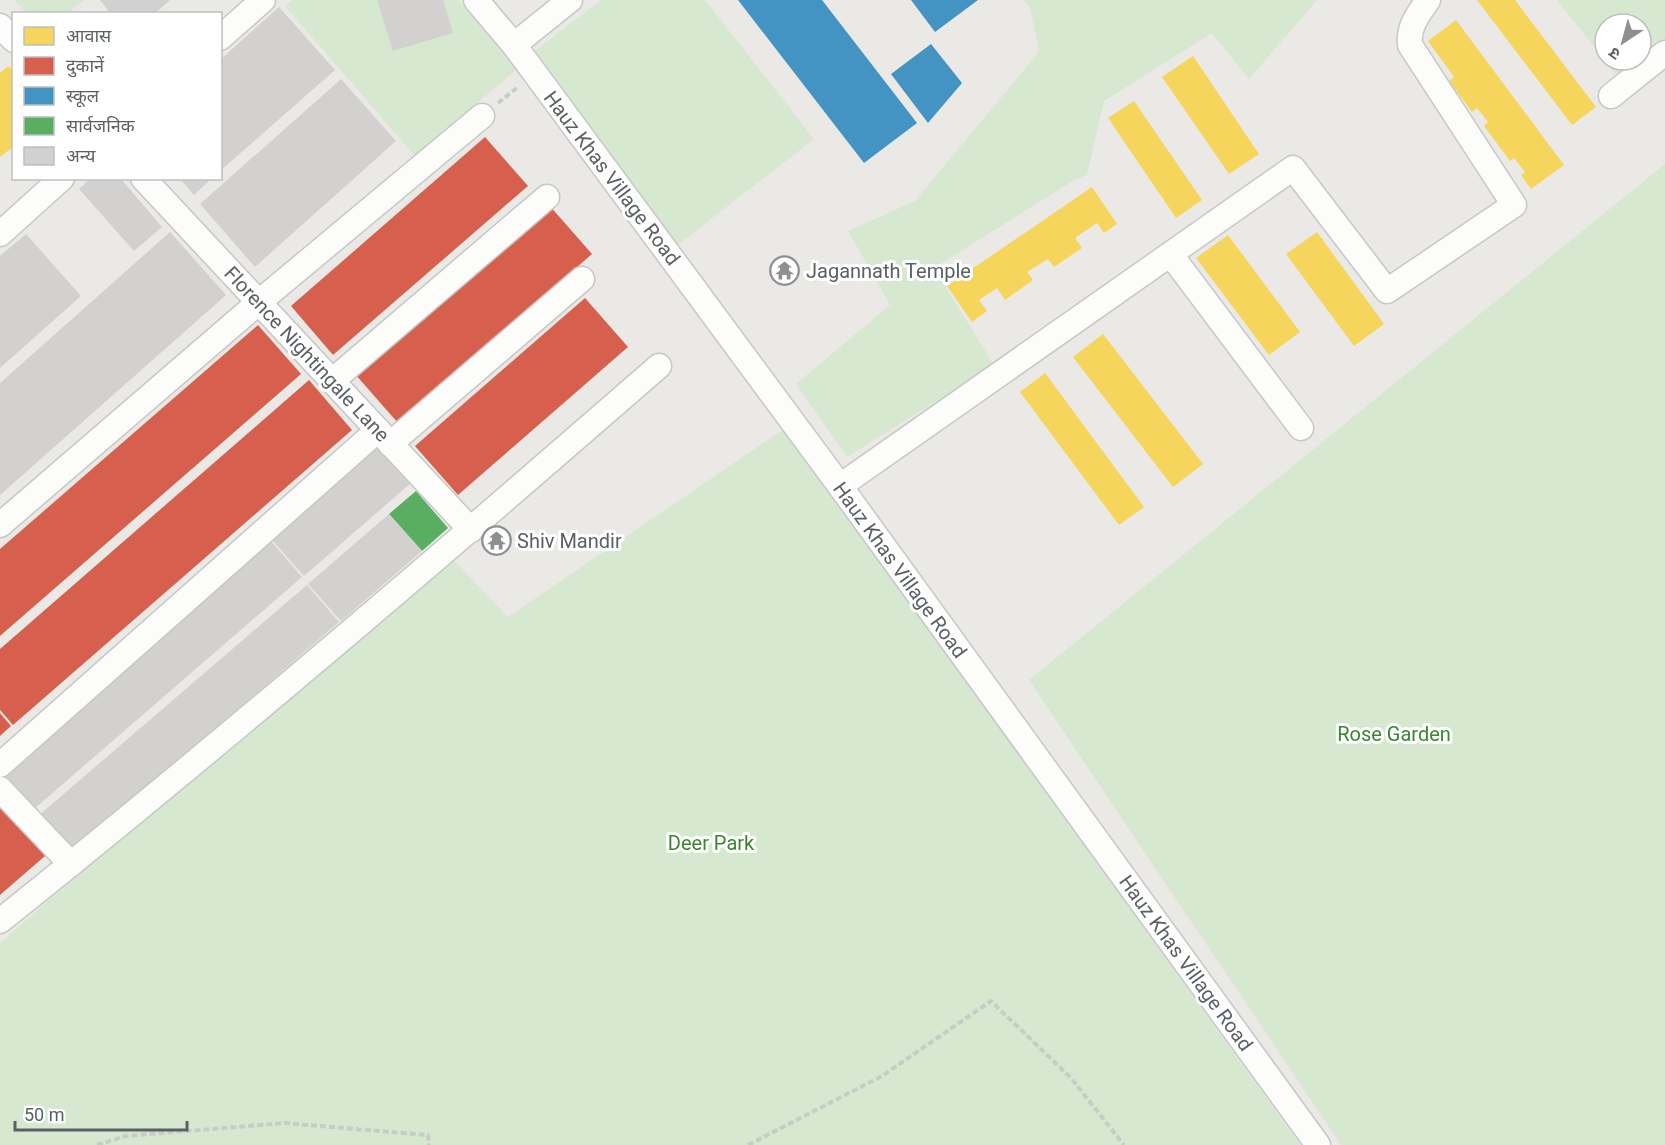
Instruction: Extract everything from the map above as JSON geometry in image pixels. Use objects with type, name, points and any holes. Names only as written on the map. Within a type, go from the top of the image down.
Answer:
[{"type":"street","points":[[222,36],[263,0]]},
{"type":"street","name":"Hauz Khas Village Road","points":[[476,0],[514,45],[840,486],[1318,1145]]},
{"type":"street","points":[[514,45],[570,0]]},
{"type":"street","points":[[840,486],[1293,168],[1387,291],[1514,205],[1410,45],[1413,21],[1428,0]]},
{"type":"street","points":[[0,26],[12,38]]},
{"type":"street","points":[[1611,96],[1665,52]]},
{"type":"street","points":[[0,525],[482,116]]},
{"type":"street","points":[[0,233],[60,180]]},
{"type":"street","name":"Florence Nightingale Lane","points":[[145,180],[471,530]]},
{"type":"street","points":[[332,381],[547,197]]},
{"type":"street","points":[[1171,255],[1301,428]]},
{"type":"street","points":[[0,765],[384,437],[582,279]]},
{"type":"street","points":[[0,921],[471,530],[659,366]]},
{"type":"street","points":[[0,789],[71,864]]},
{"type":"path","points":[[482,116],[534,73]]},
{"type":"path","points":[[748,1145],[882,1077],[991,1001],[1071,1078],[1124,1145]]},
{"type":"path","points":[[97,1145],[126,1136],[285,1124],[428,1135],[429,1145]]},
{"type":"green space","points":[[15,0],[84,0],[69,12],[25,12]]},
{"type":"green space","points":[[292,0],[458,0],[517,69],[415,156],[285,6]]},
{"type":"green space","points":[[601,0],[705,0],[814,139],[675,247],[528,56]]},
{"type":"green space","points":[[1024,0],[1317,0],[1249,79],[1212,33],[1104,101],[1087,175],[1076,179],[934,268],[994,365],[847,457],[796,384],[890,305],[848,231],[915,201],[1039,52],[1030,8]]},
{"type":"green space","points":[[1557,0],[1665,0],[1665,62],[1630,92],[1614,72],[1653,72],[1653,12],[1593,12],[1593,45]]},
{"type":"green space","name":"Rose Garden","points":[[1665,164],[1665,1145],[1341,1145],[1029,680]]},
{"type":"green space","name":"Deer Park","points":[[784,429],[1300,1145],[0,1145],[0,943],[447,553],[508,617]]},
{"type":"building: आवास","points":[[1477,0],[1515,0],[1596,107],[1572,125]]},
{"type":"building: आवास","points":[[1456,20],[1564,165],[1531,189],[1521,175],[1525,172],[1514,158],[1510,161],[1484,126],[1488,122],[1477,108],[1472,112],[1449,81],[1454,77],[1428,41]]},
{"type":"building: आवास","points":[[1193,56],[1259,154],[1229,174],[1162,77]]},
{"type":"building: आवास","points":[[8,66],[12,70],[12,148],[0,157],[0,73]]},
{"type":"building: आवास","points":[[1134,101],[1202,200],[1176,218],[1108,118]]},
{"type":"building: आवास","points":[[1092,187],[1117,224],[1104,233],[1097,223],[1075,238],[1082,248],[1054,267],[1048,259],[1027,272],[1033,280],[1005,300],[997,288],[979,300],[987,311],[972,322],[947,286]]},
{"type":"building: आवास","points":[[1317,232],[1384,324],[1354,346],[1286,254]]},
{"type":"building: आवास","points":[[1228,235],[1300,332],[1269,355],[1196,258]]},
{"type":"building: आवास","points":[[1103,334],[1203,464],[1173,487],[1073,357]]},
{"type":"building: आवास","points":[[1045,373],[1144,507],[1119,525],[1020,392]]},
{"type":"building: दुकानें","points":[[485,137],[528,186],[333,355],[291,306]]},
{"type":"building: दुकानें","points":[[549,205],[592,254],[398,423],[355,374]]},
{"type":"building: दुकानें","points":[[585,298],[628,347],[458,495],[415,446]]},
{"type":"building: दुकानें","points":[[258,325],[301,374],[0,636],[0,549]]},
{"type":"building: दुकानें","points":[[309,380],[352,430],[13,725],[0,710],[0,649]]},
{"type":"building: दुकानें","points":[[0,713],[11,726],[0,736]]},
{"type":"building: दुकानें","points":[[2,806],[45,856],[0,895],[0,807]]},
{"type":"building: स्कूल","points":[[738,0],[822,0],[917,123],[864,163]]},
{"type":"building: स्कूल","points":[[911,0],[978,0],[935,32]]},
{"type":"building: स्कूल","points":[[931,44],[962,83],[928,123],[891,74]]},
{"type":"building: सार्वजनिक","points":[[416,491],[448,528],[422,551],[389,514]]},
{"type":"building: अन्य","points":[[100,0],[170,0],[156,12],[109,12]]},
{"type":"building: अन्य","points":[[377,0],[443,0],[453,33],[393,51]]},
{"type":"building: अन्य","points":[[279,7],[335,70],[222,169],[222,58]]},
{"type":"building: अन्य","points":[[341,79],[396,141],[255,267],[200,204]]},
{"type":"building: अन्य","points":[[89,180],[122,180],[162,227],[134,251],[79,189]]},
{"type":"building: अन्य","points":[[181,180],[210,180],[194,195]]},
{"type":"building: अन्य","points":[[170,232],[226,295],[0,495],[0,383]]},
{"type":"building: अन्य","points":[[26,234],[81,296],[0,368],[0,256]]},
{"type":"building: अन्य","points":[[379,446],[411,483],[304,576],[271,539]]},
{"type":"building: अन्य","points":[[389,514],[422,551],[341,621],[308,584]]},
{"type":"building: अन्य","points":[[270,540],[302,577],[34,809],[1,771]]},
{"type":"building: अन्य","points":[[307,585],[339,622],[71,853],[38,816]]},
{"type":"place","name":"Jagannath Temple","points":[[785,271]]},
{"type":"place","name":"Shiv Mandir","points":[[496,541]]}]
